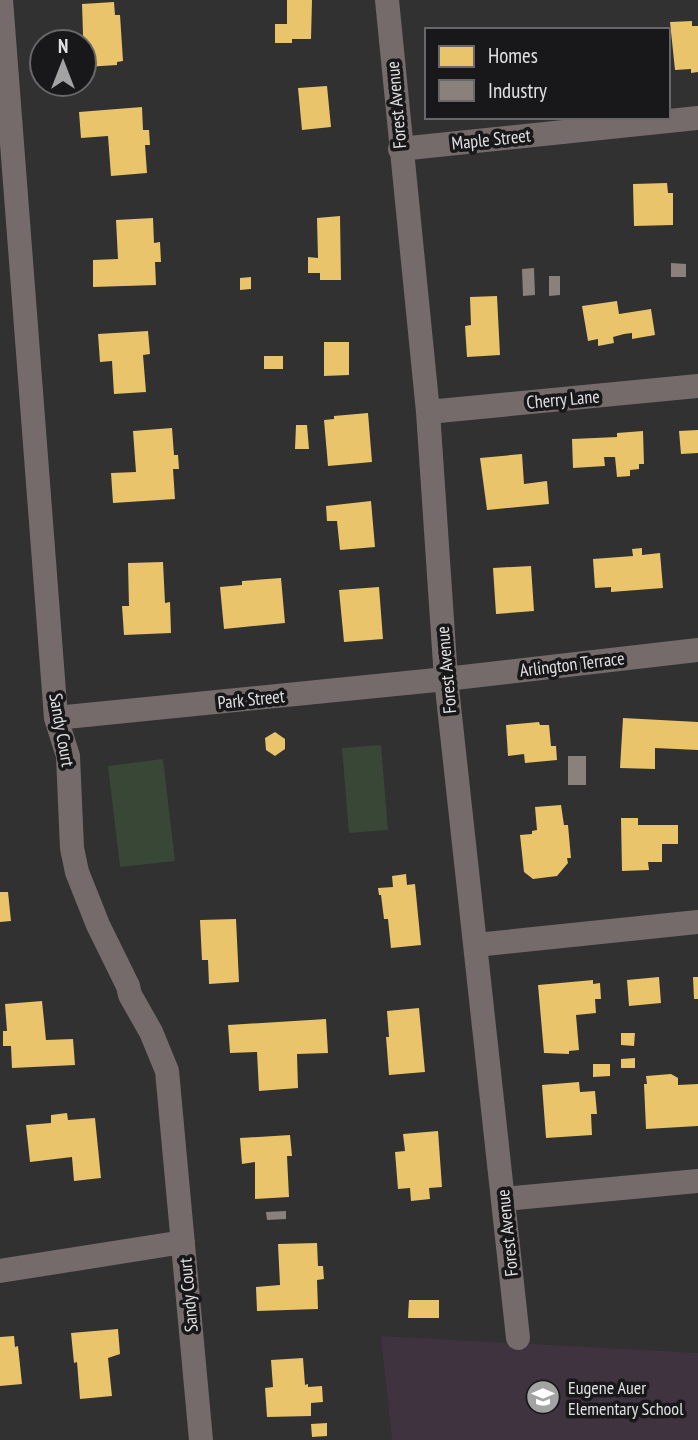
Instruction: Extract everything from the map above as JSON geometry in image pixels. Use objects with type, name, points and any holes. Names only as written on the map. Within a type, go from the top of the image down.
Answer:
[{"type":"street","name":"Sandy Court","points":[[1,0],[56,718],[68,757],[72,848],[77,872],[98,925],[130,995],[151,1032],[167,1071],[201,1440]]},
{"type":"street","name":"Forest Avenue","points":[[387,0],[428,412],[446,679],[518,1338]]},
{"type":"street","name":"Maple Street","points":[[400,149],[698,118]]},
{"type":"street","name":"Cherry Lane","points":[[428,412],[698,386]]},
{"type":"street","name":"Arlington Terrace","points":[[446,679],[698,650]]},
{"type":"street","name":"Park Street","points":[[56,718],[446,679]]},
{"type":"street","points":[[476,945],[698,922]]},
{"type":"street","points":[[504,1199],[698,1181]]},
{"type":"street","points":[[0,1271],[183,1242]]},
{"type":"shaded area","name":"Eugene Auer Elementary School","points":[[381,1336],[698,1353],[698,1440],[392,1440]]},
{"type":"green space","points":[[381,745],[388,830],[349,833],[342,748]]},
{"type":"green space","points":[[163,759],[175,861],[120,867],[108,766]]},
{"type":"building: Homes","points":[[287,0],[312,0],[311,39],[275,43],[275,24],[287,24]]},
{"type":"building: Homes","points":[[114,2],[115,15],[120,15],[123,61],[117,62],[117,65],[98,66],[98,28],[83,28],[82,4]]},
{"type":"building: Homes","points":[[692,21],[692,26],[698,26],[698,72],[691,73],[691,69],[675,70],[670,22]]},
{"type":"building: Homes","points":[[327,86],[331,127],[302,130],[298,88]]},
{"type":"building: Homes","points":[[142,107],[143,130],[149,130],[150,145],[145,145],[147,173],[111,176],[108,136],[81,138],[79,112]]},
{"type":"building: Homes","points":[[667,183],[668,193],[673,193],[673,225],[634,226],[633,184]]},
{"type":"building: Homes","points":[[340,216],[341,280],[320,280],[320,273],[308,273],[308,257],[318,258],[317,218]]},
{"type":"building: Homes","points":[[153,218],[154,243],[160,242],[161,262],[155,262],[156,285],[93,287],[93,260],[118,259],[116,220]]},
{"type":"building: Homes","points":[[251,277],[251,289],[240,290],[240,278]]},
{"type":"building: Homes","points":[[497,296],[500,355],[467,357],[465,326],[471,325],[470,297]]},
{"type":"building: Homes","points":[[617,301],[619,314],[651,309],[655,335],[632,339],[632,333],[624,334],[613,337],[614,343],[598,346],[598,339],[588,341],[582,306]]},
{"type":"building: Homes","points":[[148,331],[150,354],[143,355],[146,392],[114,394],[112,361],[100,362],[98,334]]},
{"type":"building: Homes","points":[[324,342],[349,342],[349,375],[324,376]]},
{"type":"building: Homes","points":[[264,356],[283,356],[283,369],[264,369]]},
{"type":"building: Homes","points":[[368,413],[372,462],[328,466],[324,420],[334,419],[334,416]]},
{"type":"building: Homes","points":[[296,425],[307,425],[309,449],[295,449]]},
{"type":"building: Homes","points":[[172,428],[174,455],[178,455],[179,469],[173,469],[175,499],[113,503],[111,473],[136,472],[133,431]]},
{"type":"building: Homes","points":[[698,430],[698,453],[681,454],[679,431]]},
{"type":"building: Homes","points":[[643,431],[644,464],[639,464],[639,469],[630,470],[630,476],[617,477],[615,457],[604,457],[605,466],[573,468],[572,439],[617,437],[617,433]]},
{"type":"building: Homes","points":[[522,454],[524,484],[547,481],[549,504],[487,510],[480,458]]},
{"type":"building: Homes","points":[[371,501],[375,547],[340,550],[337,521],[327,521],[326,506]]},
{"type":"building: Homes","points":[[642,548],[642,555],[660,553],[663,588],[611,592],[611,587],[595,588],[593,559],[633,556],[632,549]]},
{"type":"building: Homes","points":[[163,562],[165,603],[170,602],[171,633],[124,635],[122,606],[129,606],[128,563]]},
{"type":"building: Homes","points":[[531,566],[534,611],[496,614],[493,568]]},
{"type":"building: Homes","points":[[281,578],[285,623],[224,629],[220,587],[242,585],[242,581]]},
{"type":"building: Homes","points":[[379,587],[383,639],[344,642],[339,590]]},
{"type":"building: Homes","points":[[623,718],[698,722],[698,750],[655,748],[655,769],[620,768]]},
{"type":"building: Homes","points":[[539,722],[540,725],[549,725],[551,746],[556,746],[557,760],[525,763],[524,754],[508,756],[506,725]]},
{"type":"building: Homes","points":[[275,732],[285,739],[285,749],[275,756],[266,750],[265,738]]},
{"type":"building: Homes","points":[[561,805],[564,825],[568,825],[571,858],[567,858],[568,863],[557,876],[533,879],[524,872],[520,835],[532,834],[532,831],[537,830],[535,807]]},
{"type":"building: Homes","points":[[621,818],[638,818],[638,825],[678,825],[678,844],[662,844],[662,862],[648,862],[649,870],[622,871]]},
{"type":"building: Homes","points":[[406,874],[407,885],[415,884],[421,945],[391,948],[388,919],[384,919],[378,888],[393,887],[392,876]]},
{"type":"building: Homes","points":[[0,892],[8,892],[11,921],[0,922]]},
{"type":"building: Homes","points":[[236,919],[239,982],[209,984],[208,960],[202,960],[200,920]]},
{"type":"building: Homes","points":[[659,977],[661,1003],[629,1006],[627,980]]},
{"type":"building: Homes","points":[[693,977],[698,977],[698,999],[694,999]]},
{"type":"building: Homes","points":[[593,980],[593,984],[600,983],[601,999],[595,999],[596,1013],[576,1015],[579,1050],[569,1051],[569,1054],[544,1053],[538,985]]},
{"type":"building: Homes","points":[[42,1001],[46,1040],[73,1039],[75,1065],[12,1068],[11,1046],[3,1046],[3,1031],[7,1031],[5,1004]]},
{"type":"building: Homes","points":[[419,1008],[425,1072],[389,1075],[387,1011]]},
{"type":"building: Homes","points":[[326,1019],[328,1053],[297,1054],[298,1088],[259,1091],[257,1052],[230,1053],[228,1025]]},
{"type":"building: Homes","points":[[621,1033],[635,1033],[634,1046],[621,1045]]},
{"type":"building: Homes","points":[[635,1058],[635,1068],[621,1068],[621,1059]]},
{"type":"building: Homes","points":[[593,1064],[610,1064],[610,1076],[593,1077]]},
{"type":"building: Homes","points":[[671,1074],[678,1078],[678,1085],[698,1084],[698,1126],[646,1129],[646,1076]]},
{"type":"building: Homes","points":[[579,1082],[580,1092],[595,1091],[597,1114],[591,1114],[592,1135],[546,1138],[542,1085]]},
{"type":"building: Homes","points":[[67,1113],[68,1120],[95,1118],[101,1178],[74,1181],[72,1157],[30,1162],[26,1125],[51,1123],[51,1115]]},
{"type":"building: Homes","points":[[438,1131],[442,1187],[429,1188],[430,1199],[411,1201],[410,1188],[398,1189],[395,1152],[405,1151],[403,1134]]},
{"type":"building: Homes","points":[[290,1135],[292,1156],[287,1156],[289,1197],[255,1199],[255,1162],[242,1164],[240,1138]]},
{"type":"building: Homes","points":[[317,1243],[318,1266],[323,1266],[324,1279],[317,1280],[318,1309],[257,1311],[256,1287],[280,1285],[278,1244]]},
{"type":"building: Homes","points":[[409,1300],[439,1300],[439,1318],[408,1318]]},
{"type":"building: Homes","points":[[118,1329],[120,1354],[108,1358],[112,1396],[80,1399],[71,1333]]},
{"type":"building: Homes","points":[[14,1336],[15,1347],[18,1346],[22,1384],[0,1386],[0,1337]]},
{"type":"building: Homes","points":[[303,1358],[305,1385],[322,1386],[323,1402],[311,1403],[311,1416],[267,1417],[265,1388],[273,1387],[271,1360]]},
{"type":"building: Homes","points":[[327,1423],[327,1436],[312,1437],[311,1424]]},
{"type":"building: Industry","points":[[671,263],[686,264],[686,277],[671,277]]},
{"type":"building: Industry","points":[[534,268],[535,295],[523,296],[522,269]]},
{"type":"building: Industry","points":[[549,276],[560,276],[560,295],[549,296]]},
{"type":"building: Industry","points":[[568,756],[586,756],[586,785],[568,785]]},
{"type":"building: Industry","points":[[286,1211],[286,1219],[267,1220],[266,1212]]},
{"type":"place","name":"Eugene Auer Elementary School","points":[[543,1397]]}]
